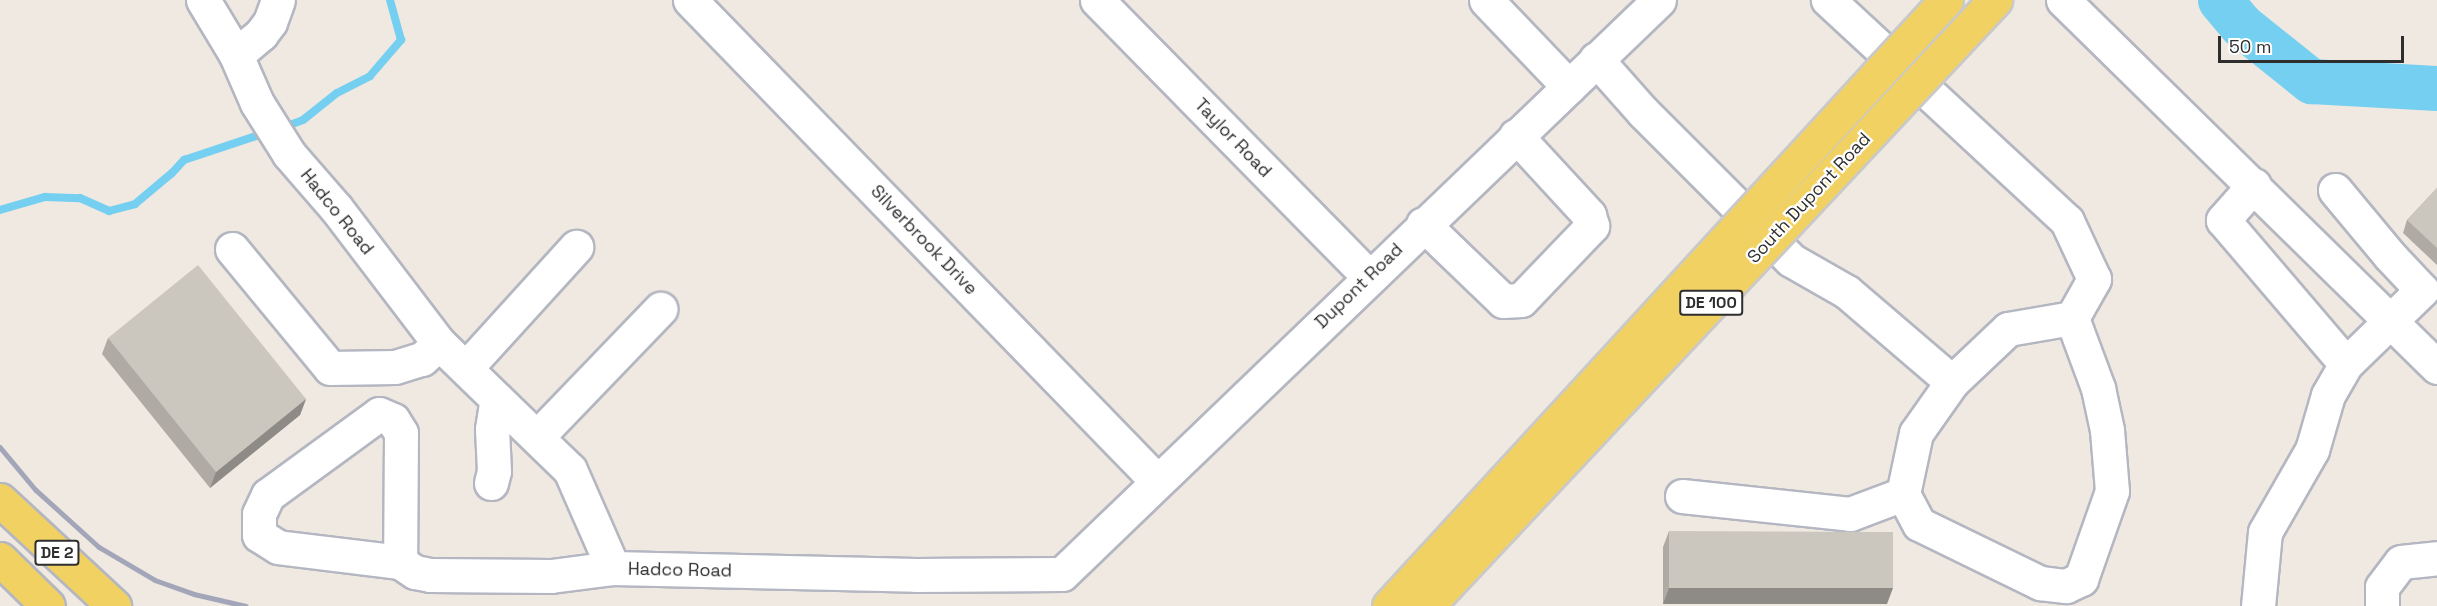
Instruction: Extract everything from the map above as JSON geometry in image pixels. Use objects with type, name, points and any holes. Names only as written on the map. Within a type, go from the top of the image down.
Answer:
[{"type":"main road","name":"South Dupont Road","points":[[1389,606],[1946,0]]},
{"type":"main road","name":"South Dupont Road","points":[[1427,606],[1995,0]]},
{"type":"main road","name":"DE 2","points":[[0,500],[114,606]]},
{"type":"main road","name":"DE 2","points":[[0,559],[48,606]]},
{"type":"street","name":"Hadco Road","points":[[203,0],[236,55],[257,103],[289,154],[336,208],[439,343],[570,470],[614,568],[916,575],[1062,574]]},
{"type":"street","points":[[236,55],[261,34],[270,22],[278,0]]},
{"type":"street","name":"Silverbrook Drive","points":[[690,0],[1157,481]]},
{"type":"street","name":"Taylor Road","points":[[1097,0],[1369,277]]},
{"type":"street","points":[[1486,0],[1569,87]]},
{"type":"street","name":"Dupont Road","points":[[1062,574],[1659,0]]},
{"type":"street","points":[[1828,0],[2067,221],[2094,279],[2072,318],[2098,388],[2107,430],[2112,491],[2081,579],[2066,586],[2040,583],[1919,524],[1903,494],[1916,433],[1952,382],[2008,329],[2072,318]]},
{"type":"street","points":[[2063,0],[2392,320],[2437,367]]},
{"type":"street","points":[[1596,59],[1643,112],[1791,260],[1847,292],[1952,382]]},
{"type":"street","points":[[1424,224],[1503,301],[1521,300],[1592,226],[1589,215],[1516,136]]},
{"type":"street","points":[[2254,185],[2223,220],[2346,364]]},
{"type":"street","points":[[2258,606],[2265,532],[2312,450],[2328,394],[2346,364],[2422,290],[2390,256],[2335,190]]},
{"type":"street","points":[[466,368],[576,247]]},
{"type":"street","points":[[232,249],[330,368],[395,367],[423,359],[439,343]]},
{"type":"street","points":[[537,437],[660,309]]},
{"type":"street","points":[[491,483],[494,471],[492,429],[497,399]]},
{"type":"street","points":[[400,562],[401,433],[393,420],[379,414],[268,495],[259,514],[259,535],[278,547],[400,562],[415,572],[430,575],[551,576],[614,568]]},
{"type":"street","points":[[1682,496],[1850,514],[1903,494]]},
{"type":"street","points":[[2382,606],[2382,587],[2401,562],[2437,558]]},
{"type":"building","points":[[2437,188],[2437,248],[2407,220]]},
{"type":"building","points":[[198,265],[306,399],[216,472],[108,338]]},
{"type":"building","points":[[1669,531],[1893,532],[1893,588],[1669,588]]},
{"type":"waterway","points":[[282,128],[303,120],[337,93],[370,76],[401,40],[390,0]]},
{"type":"waterway","points":[[2220,0],[2241,25],[2311,81],[2437,88]]},
{"type":"waterway","points":[[0,210],[45,197],[80,198],[109,211],[135,204],[184,160],[268,132]]},
{"type":"railway","points":[[0,447],[36,490],[99,547],[155,580],[194,594],[246,606]]}]
